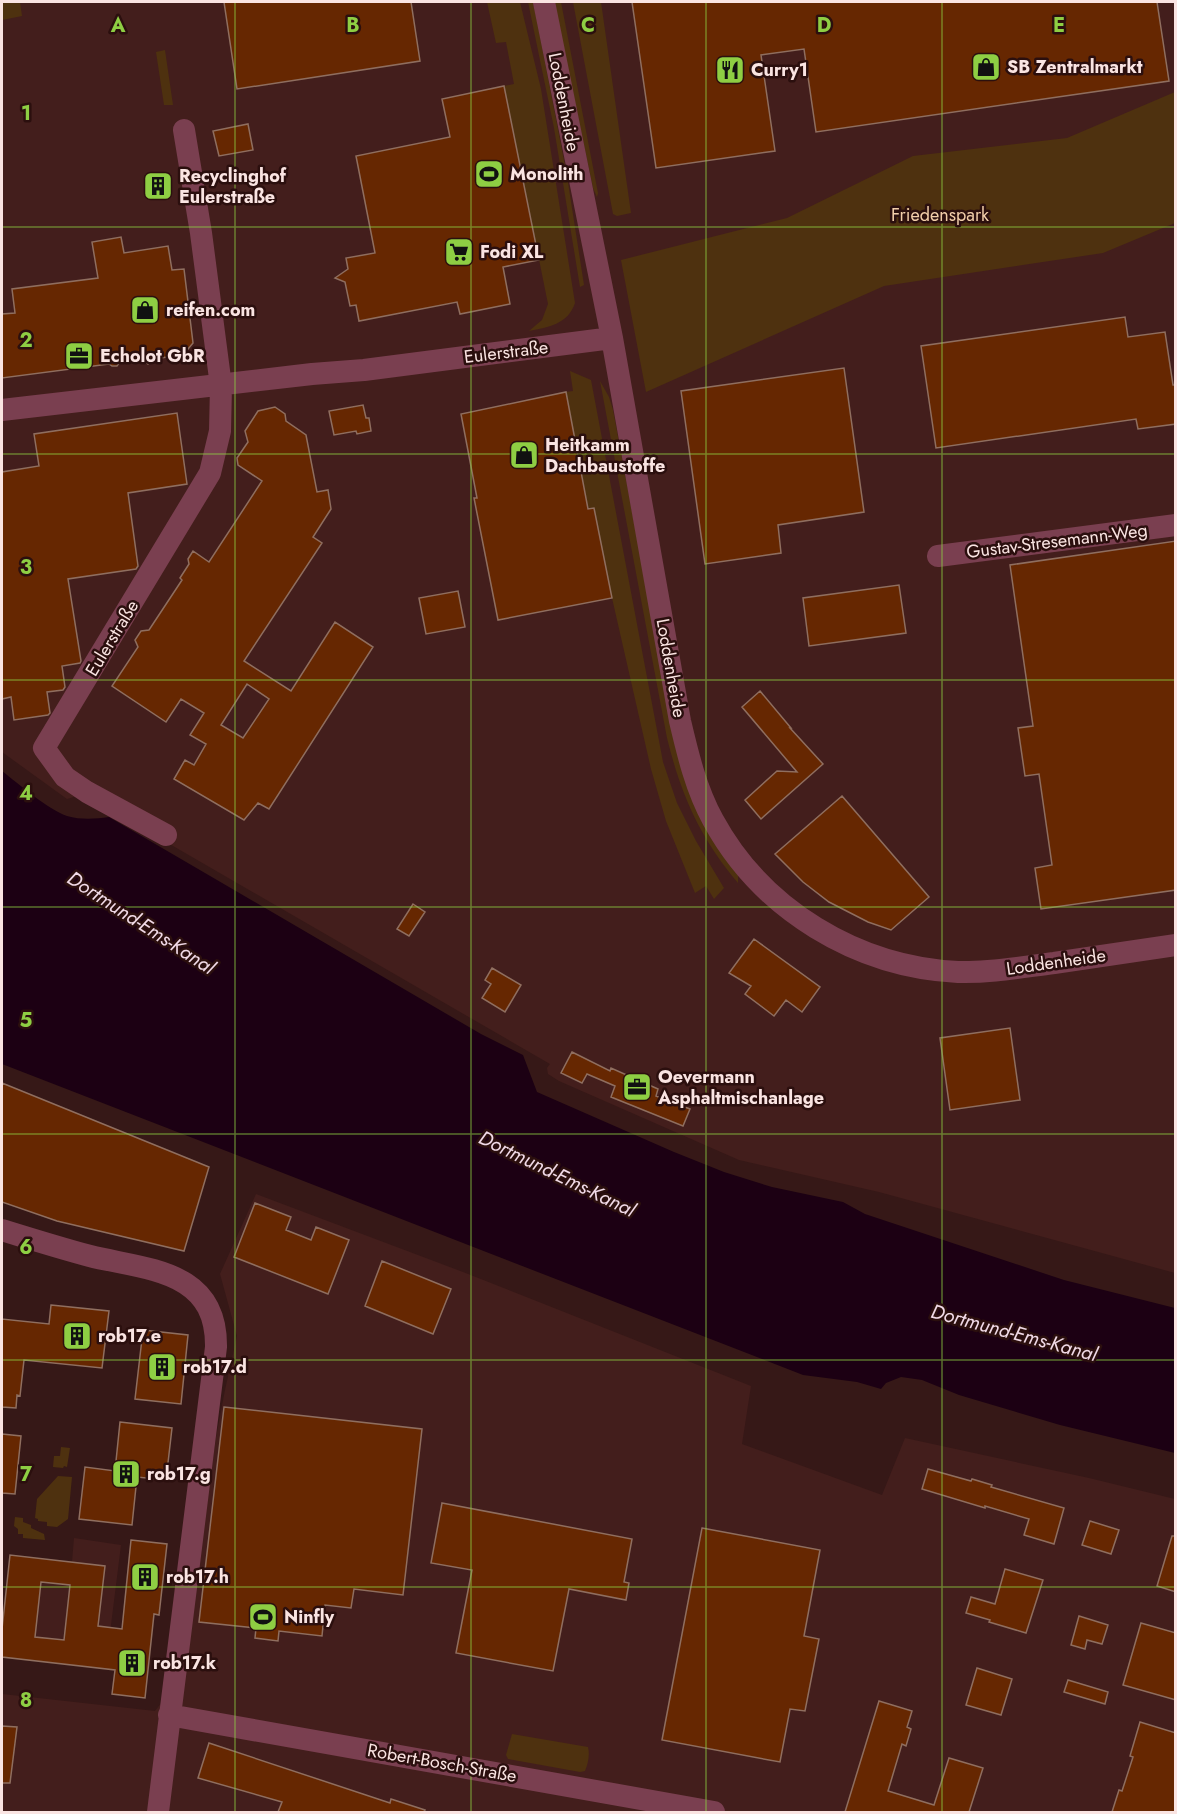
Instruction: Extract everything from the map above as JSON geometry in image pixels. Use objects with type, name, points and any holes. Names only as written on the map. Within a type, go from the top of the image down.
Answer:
[{"type":"street","name":"Loddenheide","points":[[544,2],[612,338],[680,721],[693,774],[713,820],[724,838],[761,886],[792,912],[820,931],[882,959],[934,970],[961,972],[993,970],[1176,945]]},
{"type":"street","name":"Eulerstraße","points":[[166,835],[87,792],[65,777],[44,748],[210,473],[220,431],[221,386],[201,233],[184,130]]},
{"type":"street","name":"Eulerstraße","points":[[2,411],[364,370],[612,338]]},
{"type":"street","name":"Gustav-Stresemann-Weg","points":[[938,556],[1176,525]]},
{"type":"street","points":[[2,1230],[89,1256],[171,1275],[198,1294],[213,1323],[216,1347],[158,1812]]},
{"type":"street","name":"Robert-Bosch-Straße","points":[[169,1715],[714,1812]]},
{"type":"shaded area","points":[[2,2],[1175,2],[1175,1273],[879,1192],[739,1160],[559,1081],[548,1074],[547,1068],[550,1064],[161,839],[77,796],[67,799],[2,752]]},
{"type":"shaded area","points":[[256,1194],[463,1272],[751,1386],[742,1444],[882,1495],[905,1438],[1175,1499],[1175,1812],[2,1812],[2,1694],[155,1711],[183,1675],[216,1437],[237,1336],[220,1274]]},
{"type":"shaded area","points":[[74,1538],[121,1545],[110,1633],[93,1667],[2,1657],[2,1629],[10,1555],[72,1562]]},
{"type":"green space","points":[[2,2],[20,2],[22,16],[2,20]]},
{"type":"green space","points":[[487,2],[520,2],[541,89],[575,303],[563,320],[529,331],[542,320],[548,304],[504,86],[514,84],[506,42],[496,43]]},
{"type":"green space","points":[[528,2],[533,2],[567,176],[584,285],[580,287],[554,128]]},
{"type":"green space","points":[[554,2],[561,2],[597,197],[593,188]]},
{"type":"green space","points":[[573,2],[601,2],[631,213],[617,216],[613,214]]},
{"type":"green space","points":[[165,50],[173,105],[164,105],[156,52]]},
{"type":"green space","name":"Friedenspark","points":[[1175,92],[1175,223],[1103,253],[884,286],[646,392],[621,260],[787,218],[913,156],[1067,138]]},
{"type":"green space","points":[[570,371],[591,380],[663,762],[677,803],[724,888],[714,899],[706,886],[695,893],[666,821],[651,769],[594,508],[589,509],[587,502],[566,392],[573,391]]},
{"type":"green space","points":[[600,381],[613,410],[657,644],[738,875],[738,883],[713,849],[694,815],[679,778],[667,738]]},
{"type":"green space","points":[[61,1447],[70,1448],[67,1467],[53,1467],[54,1456],[60,1456]]},
{"type":"green space","points":[[58,1476],[72,1477],[68,1519],[57,1527],[47,1526],[47,1522],[38,1521],[35,1518],[37,1499]]},
{"type":"green space","points":[[15,1517],[23,1518],[23,1522],[44,1534],[45,1540],[23,1538],[23,1534],[18,1534],[18,1529],[14,1526]]},
{"type":"green space","points":[[512,1734],[588,1747],[585,1771],[508,1759],[506,1755]]},
{"type":"water","name":"Dortmund-Ems-Kanal","points":[[2,771],[59,813],[88,819],[109,817],[481,1034],[523,1055],[537,1092],[724,1172],[772,1187],[843,1202],[865,1214],[1064,1280],[1175,1308],[1175,1453],[1060,1425],[959,1395],[922,1380],[901,1377],[886,1383],[881,1389],[857,1382],[803,1375],[2,1064]]},
{"type":"building","points":[[224,2],[411,2],[420,61],[237,89]]},
{"type":"building","name":"SB Zentralmarkt","points":[[632,2],[1157,2],[1169,81],[816,132],[804,49],[761,55],[775,151],[656,168]]},
{"type":"building","points":[[504,86],[539,260],[503,267],[510,304],[460,314],[457,302],[359,321],[356,305],[350,306],[345,282],[335,278],[348,269],[346,258],[375,253],[356,156],[450,137],[442,99]]},
{"type":"building","points":[[248,124],[253,150],[219,156],[213,131]]},
{"type":"building","points":[[121,237],[124,253],[168,246],[172,270],[184,269],[193,343],[183,355],[152,359],[148,364],[142,360],[119,363],[117,366],[109,364],[2,378],[2,314],[15,313],[12,289],[98,278],[92,242]]},
{"type":"building","points":[[1125,317],[1128,337],[1165,332],[1173,385],[1176,385],[1176,424],[1138,429],[1136,419],[936,448],[921,346]]},
{"type":"building","points":[[844,368],[864,512],[778,525],[781,553],[705,564],[681,391]]},
{"type":"building","points":[[566,392],[588,509],[594,508],[612,598],[498,620],[474,498],[477,498],[461,414]]},
{"type":"building","points":[[363,405],[366,418],[369,418],[371,431],[334,435],[329,411]]},
{"type":"building","points":[[275,407],[285,414],[286,421],[306,435],[317,492],[328,490],[331,509],[313,537],[322,543],[244,661],[291,691],[335,622],[373,647],[269,809],[258,803],[244,820],[174,779],[185,760],[194,765],[206,744],[190,735],[204,713],[181,699],[166,722],[112,686],[138,647],[135,640],[141,631],[149,630],[182,580],[180,578],[189,564],[188,559],[193,551],[209,562],[262,481],[238,465],[237,458],[248,442],[245,431],[258,411]],"holes":[[[247,684],[269,699],[243,738],[221,725]]]},
{"type":"building","points":[[177,413],[187,484],[128,493],[138,566],[136,569],[68,579],[81,661],[62,666],[65,687],[63,690],[47,692],[50,713],[48,715],[14,720],[11,697],[2,699],[2,472],[39,466],[34,434]]},
{"type":"building","points":[[1176,541],[1176,890],[1041,909],[1035,868],[1052,865],[1039,774],[1025,776],[1018,728],[1033,726],[1010,565]]},
{"type":"building","points":[[899,585],[906,633],[809,646],[803,598]]},
{"type":"building","points":[[458,591],[465,627],[426,634],[419,598]]},
{"type":"building","points":[[760,691],[823,764],[761,819],[745,800],[777,771],[797,772],[742,707]]},
{"type":"building","points":[[842,796],[929,897],[891,930],[868,922],[829,902],[803,882],[775,854]]},
{"type":"building","points":[[413,904],[425,912],[409,936],[397,929]]},
{"type":"building","points":[[754,939],[820,987],[802,1012],[786,1000],[774,1016],[745,994],[751,986],[729,973]]},
{"type":"building","points":[[492,968],[521,985],[505,1012],[482,998],[491,984],[485,980]]},
{"type":"building","points":[[1010,1028],[1020,1100],[950,1110],[940,1038]]},
{"type":"building","points":[[572,1052],[610,1071],[611,1068],[658,1089],[656,1096],[690,1109],[683,1126],[611,1097],[615,1086],[587,1074],[582,1083],[561,1073]]},
{"type":"building","points":[[2,1083],[209,1167],[184,1251],[57,1221],[2,1202]]},
{"type":"building","points":[[255,1203],[291,1217],[286,1230],[311,1240],[316,1227],[349,1240],[328,1294],[234,1257]]},
{"type":"building","points":[[382,1261],[451,1289],[433,1334],[365,1306]]},
{"type":"building","points":[[51,1305],[109,1311],[102,1368],[24,1360],[20,1396],[17,1395],[16,1408],[2,1407],[2,1319],[49,1324]]},
{"type":"building","name":"rob17.d","points":[[143,1330],[188,1335],[181,1404],[135,1399]]},
{"type":"building","points":[[224,1407],[422,1429],[403,1595],[354,1589],[351,1608],[325,1605],[322,1636],[279,1631],[278,1641],[255,1638],[256,1628],[199,1622]]},
{"type":"building","name":"rob17.g","points":[[120,1422],[172,1428],[166,1480],[137,1477],[132,1525],[79,1519],[85,1467],[115,1471]]},
{"type":"building","points":[[2,1434],[21,1436],[15,1494],[2,1493]]},
{"type":"building","points":[[928,1469],[971,1481],[972,1479],[992,1485],[991,1487],[1064,1508],[1054,1544],[1024,1535],[1029,1519],[922,1489]]},
{"type":"building","points":[[442,1503],[632,1539],[624,1582],[629,1583],[626,1600],[569,1589],[553,1671],[456,1653],[472,1570],[431,1563]]},
{"type":"building","points":[[1090,1521],[1119,1530],[1111,1554],[1082,1545]]},
{"type":"building","points":[[702,1528],[820,1550],[804,1636],[819,1639],[805,1711],[790,1709],[780,1762],[662,1740]]},
{"type":"building","points":[[1172,1536],[1176,1536],[1176,1592],[1157,1586]]},
{"type":"building","points":[[131,1540],[167,1544],[159,1615],[154,1614],[145,1698],[112,1694],[115,1670],[2,1657],[2,1629],[10,1555],[105,1566],[98,1626],[122,1629]],"holes":[[[41,1582],[70,1585],[64,1640],[35,1637]]]},
{"type":"building","points":[[1005,1569],[1043,1580],[1026,1633],[966,1613],[971,1597],[995,1604]]},
{"type":"building","points":[[1079,1616],[1108,1625],[1102,1644],[1087,1640],[1085,1649],[1071,1645]]},
{"type":"building","points":[[1141,1623],[1176,1633],[1176,1700],[1123,1685]]},
{"type":"building","points":[[977,1668],[1012,1679],[1001,1715],[966,1705]]},
{"type":"building","points":[[1068,1680],[1108,1692],[1105,1704],[1064,1692]]},
{"type":"building","points":[[879,1701],[912,1711],[907,1727],[911,1729],[906,1746],[902,1744],[888,1791],[934,1805],[949,1758],[983,1768],[969,1812],[845,1812]]},
{"type":"building","points":[[1140,1722],[1176,1733],[1176,1812],[1112,1812],[1119,1790],[1122,1791],[1133,1757],[1130,1756]]},
{"type":"building","points":[[2,1726],[17,1727],[10,1783],[2,1783]]},
{"type":"building","points":[[209,1743],[390,1803],[391,1799],[425,1810],[424,1812],[278,1812],[282,1802],[198,1778]]},
{"type":"place","name":"SB Zentralmarkt","points":[[986,67]]},
{"type":"place","name":"Curry1","points":[[730,70]]},
{"type":"place","name":"Monolith","points":[[489,174]]},
{"type":"place","name":"Recyclinghof Eulerstraße","points":[[158,186]]},
{"type":"place","name":"Fodi XL","points":[[459,252]]},
{"type":"place","name":"reifen.com","points":[[145,310]]},
{"type":"place","name":"Echolot GbR","points":[[79,356]]},
{"type":"place","name":"Heitkamm Dachbaustoffe","points":[[524,455]]},
{"type":"place","name":"Oevermann Asphaltmischanlage","points":[[637,1087]]},
{"type":"place","name":"rob17.e","points":[[77,1336]]},
{"type":"place","name":"rob17.d","points":[[162,1367]]},
{"type":"place","name":"rob17.g","points":[[126,1474]]},
{"type":"place","name":"rob17.h","points":[[145,1577]]},
{"type":"place","name":"Ninfly","points":[[263,1617]]},
{"type":"place","name":"rob17.k","points":[[132,1663]]}]
